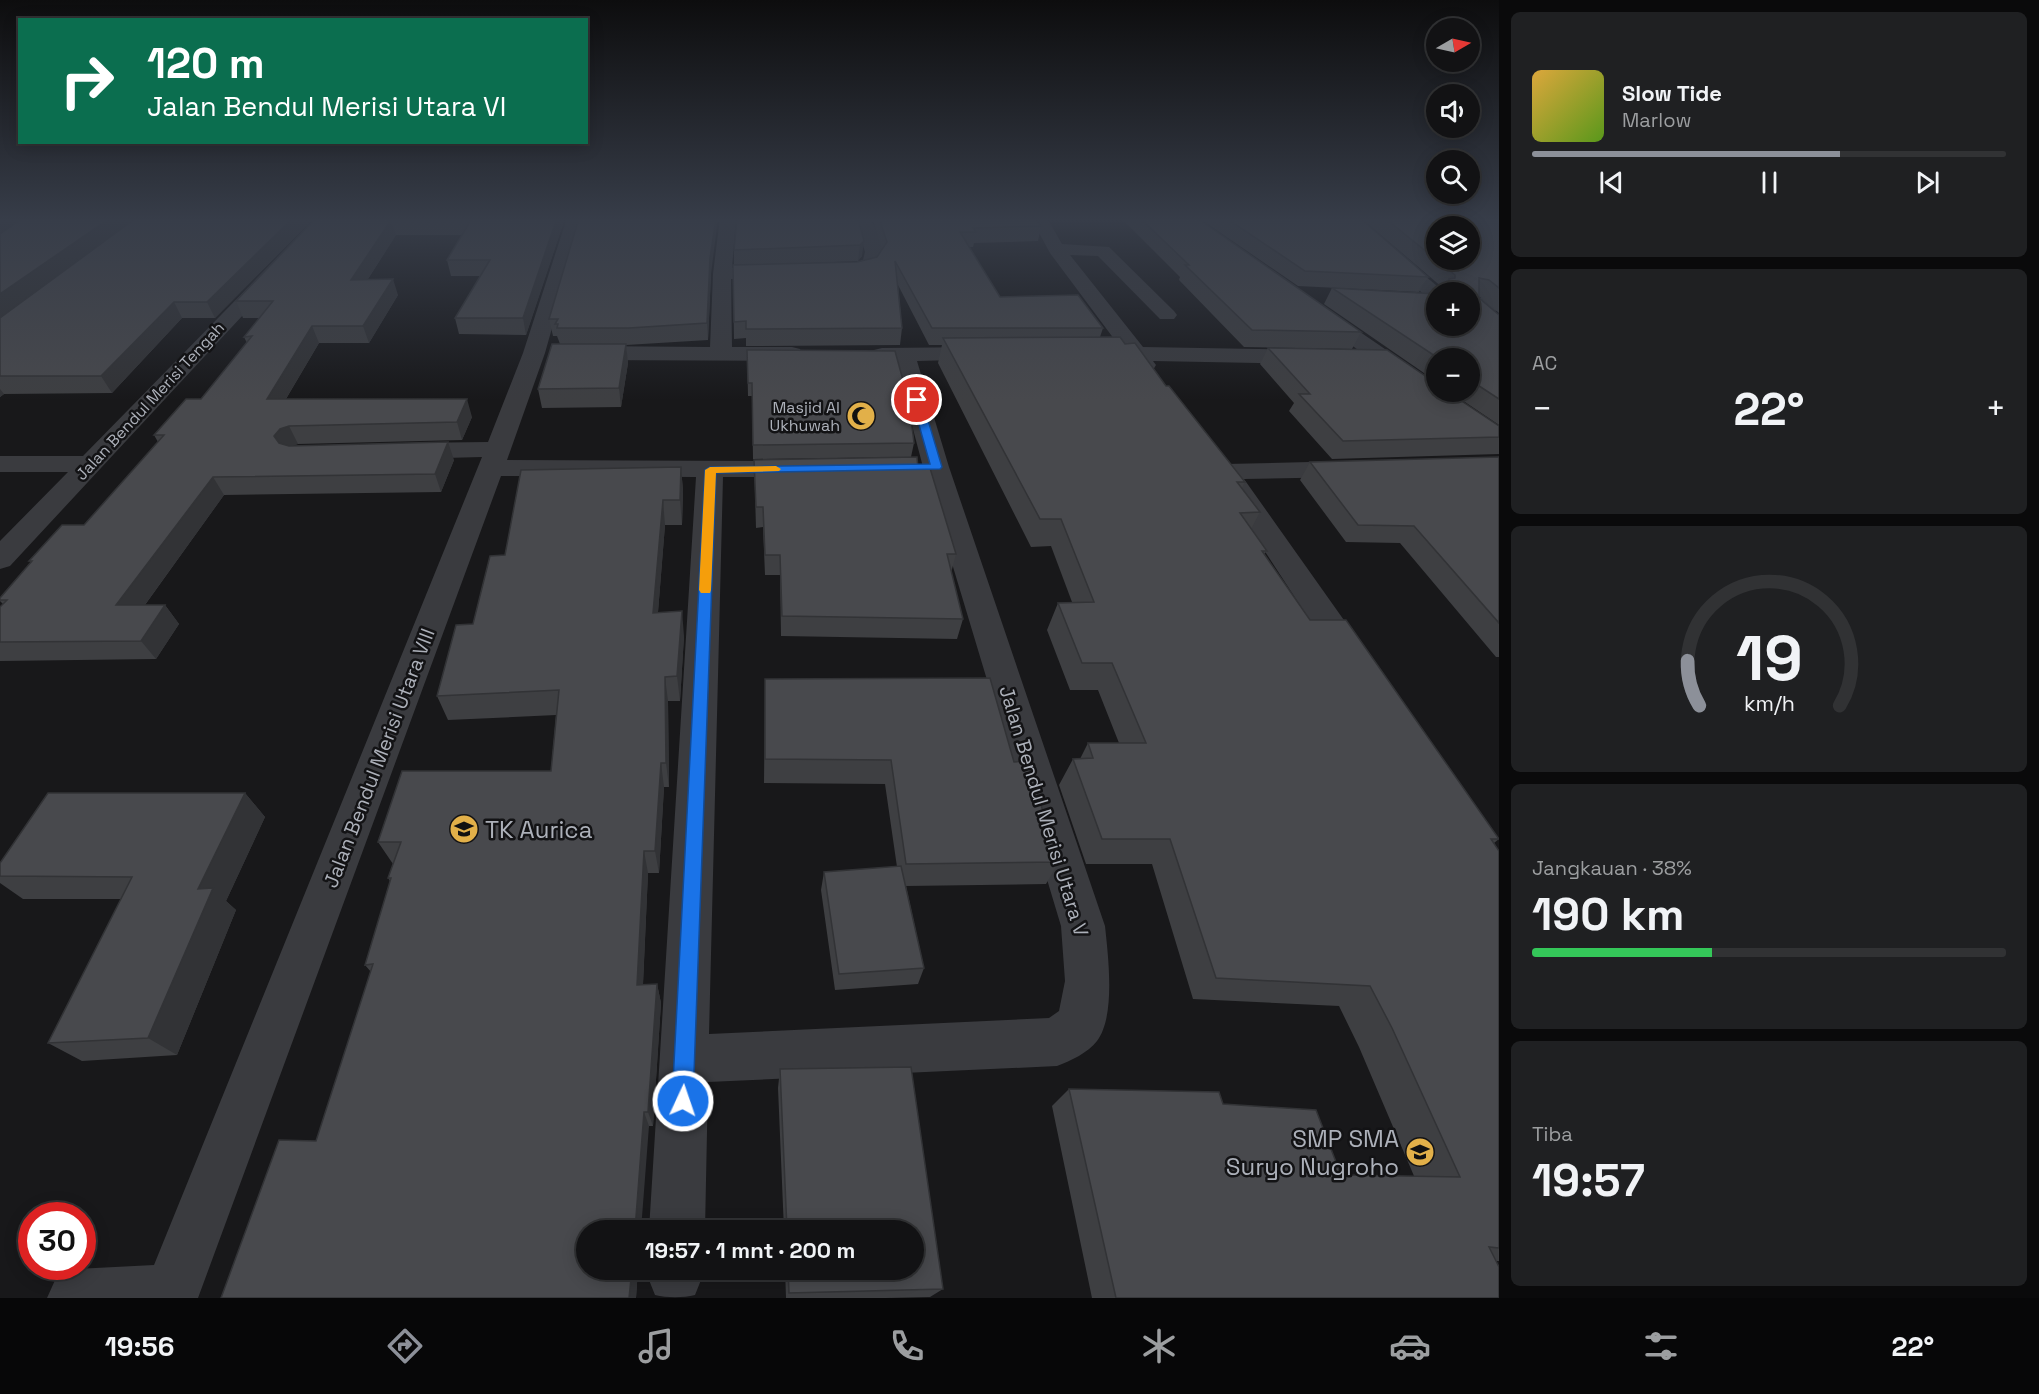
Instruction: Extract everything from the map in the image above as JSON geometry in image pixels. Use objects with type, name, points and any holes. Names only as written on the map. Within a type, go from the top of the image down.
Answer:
[{"type":"street","name":"Jalan Bendul Merisi Tengah","points":[[0,559],[268,279]]},
{"type":"street","name":"Jalan Bendul Merisi Utara VIII","points":[[76,1298],[171,1293],[495,459],[551,353],[565,279]]},
{"type":"street","points":[[721,353],[723,279]]},
{"type":"street","points":[[1079,279],[1164,390]]},
{"type":"street","points":[[1131,279],[1167,315]]},
{"type":"street","points":[[1301,300],[1423,385]]},
{"type":"street","points":[[1414,300],[1426,301]]},
{"type":"street","points":[[1480,303],[1499,305]]},
{"type":"street","points":[[1480,310],[1499,327]]},
{"type":"street","points":[[551,353],[812,354]]},
{"type":"street","points":[[1078,353],[1325,357]]},
{"type":"street","points":[[858,354],[1008,354]]},
{"type":"street","name":"Jalan Bendul Merisi Utara V","points":[[685,1059],[1057,1042],[1080,1025],[1088,981],[1083,926],[925,467],[904,355]]},
{"type":"street","points":[[1349,358],[1384,358]]},
{"type":"street","points":[[378,452],[710,470],[829,468]]},
{"type":"street","points":[[1366,678],[1219,463],[1369,468]]},
{"type":"street","points":[[0,464],[92,464]]},
{"type":"street","points":[[678,1220],[710,470]]},
{"type":"building","points":[[0,279],[22,279],[0,294]]},
{"type":"building","points":[[54,279],[231,279],[207,302],[174,302],[101,376],[0,376],[0,318]]},
{"type":"building","points":[[258,279],[393,279],[363,326],[312,326],[267,399],[467,399],[457,422],[289,426],[280,429],[274,436],[279,443],[289,446],[448,442],[435,474],[213,477],[116,605],[165,605],[141,641],[0,642],[0,607],[7,600],[0,600],[0,598],[32,561],[29,561],[62,525],[84,525],[164,435],[154,435],[186,399],[201,399],[252,336],[244,337],[273,301],[236,301]]},
{"type":"building","points":[[479,279],[536,279],[523,318],[455,318]]},
{"type":"building","points":[[561,279],[709,279],[707,323],[629,328],[557,328],[558,324],[555,324],[558,319],[549,319]]},
{"type":"building","points":[[733,279],[897,279],[902,328],[746,329],[746,321],[734,322]]},
{"type":"building","points":[[905,279],[989,279],[1000,297],[1078,295],[1103,328],[932,328]]},
{"type":"building","points":[[1199,279],[1284,279],[1361,332],[1252,330]]},
{"type":"building","points":[[1452,279],[1479,279],[1479,282],[1449,282]]},
{"type":"building","points":[[1482,279],[1499,279],[1499,288],[1489,280]]},
{"type":"building","points":[[1332,288],[1426,293],[1426,336],[1480,336],[1480,299],[1499,315],[1499,399],[1480,387],[1480,348],[1426,348],[1426,350]]},
{"type":"building","points":[[1120,337],[1125,344],[1135,343],[1166,386],[1169,386],[1245,482],[1237,482],[1260,512],[1240,513],[1267,551],[1262,551],[1310,620],[1346,620],[1499,839],[1491,839],[1499,851],[1499,1248],[1489,1247],[1499,1267],[1499,1298],[1116,1298],[1069,1089],[1219,1092],[1223,1104],[1316,1110],[1341,1175],[1460,1177],[1392,1028],[1370,986],[1216,978],[1170,839],[1102,839],[1073,759],[1093,758],[1088,743],[1146,743],[1112,663],[1082,663],[1058,603],[1094,602],[1061,519],[1040,519],[943,338]]},
{"type":"building","points":[[552,344],[626,344],[619,388],[538,389]]},
{"type":"building","points":[[1268,348],[1387,350],[1426,377],[1426,402],[1463,402],[1499,426],[1499,437],[1343,441],[1299,394],[1310,394]]},
{"type":"building","points":[[747,350],[895,351],[909,402],[914,443],[753,445],[752,383],[748,383]]},
{"type":"building","points":[[917,457],[918,469],[930,468],[956,554],[947,554],[963,619],[782,616],[780,555],[765,555],[763,507],[756,507],[754,460]]},
{"type":"building","points":[[1499,457],[1499,623],[1414,526],[1358,525],[1310,462]]},
{"type":"building","points":[[681,467],[680,500],[663,500],[653,613],[682,611],[677,676],[665,677],[666,763],[661,763],[655,851],[644,851],[637,985],[657,984],[648,1112],[644,1112],[636,1220],[576,1220],[576,1280],[631,1280],[629,1298],[221,1298],[279,1140],[316,1141],[373,964],[365,965],[391,878],[388,878],[401,842],[378,842],[402,771],[551,771],[559,690],[437,696],[456,625],[473,624],[490,556],[505,555],[521,470]]},
{"type":"building","points":[[990,678],[1014,762],[1027,761],[1059,862],[906,864],[891,760],[765,759],[765,679]]},
{"type":"building","points":[[48,793],[245,793],[198,889],[213,888],[148,1038],[48,1043],[132,877],[0,876],[0,863]]},
{"type":"building","points":[[901,866],[924,968],[839,974],[824,872]]},
{"type":"building","points":[[911,1067],[943,1289],[789,1293],[788,1280],[924,1280],[924,1220],[787,1220],[780,1069]]},
{"type":"slow traffic","points":[[705,590],[710,470],[776,469]]},
{"type":"place","name":"Masjid Al Ukhuwah","points":[[861,416]]},
{"type":"place","name":"TK Aurica","points":[[464,829]]},
{"type":"place","name":"SMP SMA Suryo Nugroho","points":[[1420,1152]]},
{"type":"route","points":[[683,1101],[710,470],[936,467],[917,400]]}]
